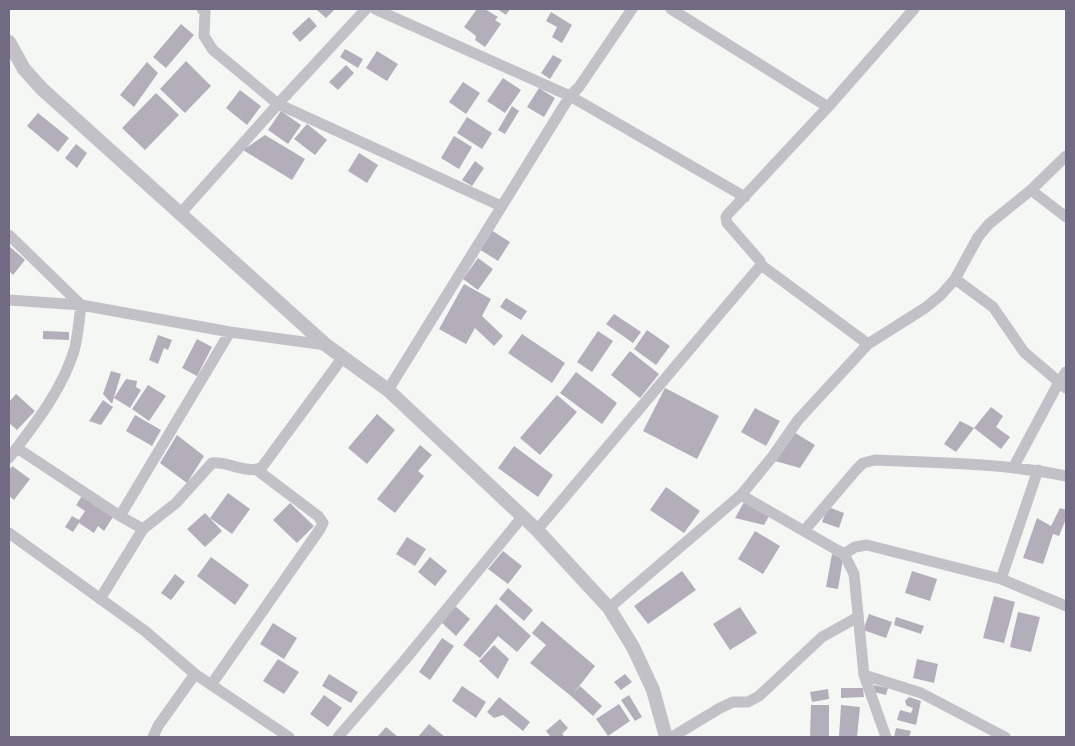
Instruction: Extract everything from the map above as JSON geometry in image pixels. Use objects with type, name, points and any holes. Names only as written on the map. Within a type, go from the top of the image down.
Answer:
[{"type":"street","points":[[202,9],[205,12],[204,36],[213,50],[278,104],[501,206]]},
{"type":"street","points":[[180,214],[366,9]]},
{"type":"street","points":[[375,9],[570,96],[745,197]]},
{"type":"street","points":[[388,390],[570,96],[579,87],[632,9]]},
{"type":"street","points":[[671,9],[828,107]]},
{"type":"street","points":[[868,344],[761,265],[760,261],[727,223],[726,217],[828,107],[914,9]]},
{"type":"street","points":[[9,42],[24,69],[42,90],[326,345],[388,390],[537,530],[609,608],[633,647],[653,690],[666,737]]},
{"type":"street","points":[[9,59],[24,69]]},
{"type":"street","points":[[609,608],[741,495],[773,456],[798,420],[868,344],[926,308],[941,295],[955,279],[978,237],[989,224],[1031,190],[1066,156]]},
{"type":"street","points":[[1031,190],[1066,217]]},
{"type":"street","points":[[9,235],[81,305]]},
{"type":"street","points":[[537,530],[761,265]]},
{"type":"street","points":[[955,279],[993,307],[1024,352],[1062,385]]},
{"type":"street","points":[[9,300],[81,305],[230,332],[326,345]]},
{"type":"street","points":[[9,458],[48,406],[63,379],[74,350],[81,305]]},
{"type":"street","points":[[120,516],[230,332]]},
{"type":"street","points":[[258,470],[343,357]]},
{"type":"street","points":[[1013,468],[1062,385],[1066,372]]},
{"type":"street","points":[[17,448],[120,516],[143,529]]},
{"type":"street","points":[[804,531],[856,470],[863,463],[875,460],[1038,470],[1066,476]]},
{"type":"street","points":[[100,598],[143,529],[176,502],[212,463],[258,470],[318,516],[323,522],[320,529],[211,685]]},
{"type":"street","points":[[1002,579],[1038,470]]},
{"type":"street","points":[[741,495],[844,554],[854,574],[864,675],[886,737]]},
{"type":"street","points":[[338,737],[404,661],[522,516]]},
{"type":"street","points":[[9,532],[145,631],[195,674],[289,737]]},
{"type":"street","points":[[844,554],[855,547],[867,545],[1002,579],[1066,606]]},
{"type":"street","points":[[672,737],[720,708],[733,702],[748,702],[758,696],[822,637],[858,617]]},
{"type":"street","points":[[153,737],[158,726],[195,674]]},
{"type":"street","points":[[864,675],[921,693],[1005,737]]},
{"type":"building","points":[[318,9],[335,9],[326,18]]},
{"type":"building","points":[[477,9],[485,9],[498,17],[495,20],[501,24],[485,47],[475,40],[476,36],[464,27]]},
{"type":"building","points":[[497,9],[510,9],[506,15]]},
{"type":"building","points":[[551,12],[572,25],[562,43],[552,37],[557,27],[546,21]]},
{"type":"building","points":[[309,17],[317,26],[300,42],[292,33]]},
{"type":"building","points":[[181,24],[194,35],[166,68],[153,57]]},
{"type":"building","points":[[345,49],[363,59],[358,68],[340,57]]},
{"type":"building","points":[[377,51],[398,64],[387,81],[366,68]]},
{"type":"building","points":[[553,55],[562,60],[550,79],[541,73]]},
{"type":"building","points":[[186,61],[211,86],[185,113],[160,89]]},
{"type":"building","points":[[147,62],[158,73],[134,107],[120,95]]},
{"type":"building","points":[[346,65],[354,73],[338,90],[329,82]]},
{"type":"building","points":[[503,78],[521,90],[505,113],[487,101]]},
{"type":"building","points":[[463,82],[480,93],[466,114],[449,102]]},
{"type":"building","points":[[539,88],[555,98],[544,117],[527,107]]},
{"type":"building","points":[[240,90],[261,106],[247,125],[226,108]]},
{"type":"building","points":[[156,93],[179,115],[145,150],[122,128]]},
{"type":"building","points":[[512,106],[519,111],[505,134],[498,130]]},
{"type":"building","points":[[281,111],[301,125],[288,144],[268,130]]},
{"type":"building","points":[[38,113],[69,138],[58,152],[27,126]]},
{"type":"building","points":[[467,117],[492,133],[482,149],[457,133]]},
{"type":"building","points":[[307,124],[327,140],[315,155],[294,139]]},
{"type":"building","points":[[265,135],[305,159],[292,180],[243,150]]},
{"type":"building","points":[[454,136],[472,147],[459,169],[441,158]]},
{"type":"building","points":[[76,144],[87,153],[77,168],[65,158]]},
{"type":"building","points":[[359,153],[378,165],[367,183],[348,171]]},
{"type":"building","points":[[475,161],[484,168],[472,186],[462,180]]},
{"type":"building","points":[[491,230],[510,242],[498,261],[479,249]]},
{"type":"building","points":[[9,246],[25,260],[13,275],[9,271]]},
{"type":"building","points":[[478,258],[493,269],[478,290],[463,279]]},
{"type":"building","points":[[464,284],[491,299],[482,316],[503,336],[494,346],[475,328],[466,344],[439,329]]},
{"type":"building","points":[[506,298],[527,311],[521,320],[500,307]]},
{"type":"building","points":[[614,314],[641,332],[633,343],[606,324]]},
{"type":"building","points":[[647,330],[670,346],[656,365],[634,349]]},
{"type":"building","points":[[43,331],[69,332],[69,340],[43,339]]},
{"type":"building","points":[[598,331],[613,341],[592,372],[577,362]]},
{"type":"building","points":[[522,334],[565,363],[552,383],[508,353]]},
{"type":"building","points":[[158,335],[172,340],[168,350],[164,348],[158,364],[149,360]]},
{"type":"building","points":[[197,339],[212,347],[197,376],[182,368]]},
{"type":"building","points":[[630,351],[659,374],[640,398],[611,375]]},
{"type":"building","points":[[111,371],[121,374],[112,404],[103,394]]},
{"type":"building","points":[[576,372],[617,403],[602,424],[560,393]]},
{"type":"building","points":[[126,379],[137,381],[136,387],[141,390],[130,408],[114,398]]},
{"type":"building","points":[[148,385],[166,396],[149,421],[132,409]]},
{"type":"building","points":[[665,388],[719,416],[697,459],[643,431]]},
{"type":"building","points":[[16,394],[35,411],[17,430],[9,423],[9,402]]},
{"type":"building","points":[[557,395],[577,412],[540,455],[520,438]]},
{"type":"building","points":[[103,400],[113,407],[101,425],[89,421]]},
{"type":"building","points":[[991,407],[1003,416],[996,427],[1010,437],[1001,449],[974,428]]},
{"type":"building","points":[[755,408],[780,421],[766,446],[741,432]]},
{"type":"building","points":[[377,414],[395,430],[367,464],[348,448]]},
{"type":"building","points":[[135,415],[161,430],[152,446],[126,431]]},
{"type":"building","points":[[960,421],[974,428],[956,452],[944,444]]},
{"type":"building","points":[[792,431],[815,445],[800,468],[775,461]]},
{"type":"building","points":[[177,435],[204,456],[187,483],[160,463]]},
{"type":"building","points":[[420,445],[432,455],[418,471],[424,476],[395,513],[377,499]]},
{"type":"building","points":[[514,446],[553,475],[538,497],[498,468]]},
{"type":"building","points":[[12,466],[30,479],[14,500],[9,496],[9,471]]},
{"type":"building","points":[[666,487],[700,511],[684,533],[650,510]]},
{"type":"building","points":[[228,493],[250,509],[232,534],[210,518]]},
{"type":"building","points":[[82,496],[113,517],[104,531],[98,526],[94,533],[79,523],[73,532],[65,527],[72,516],[79,520],[85,511],[76,505]]},
{"type":"building","points":[[744,502],[769,516],[764,525],[735,518]]},
{"type":"building","points":[[290,503],[314,526],[297,543],[273,520]]},
{"type":"building","points":[[828,507],[844,513],[839,528],[822,522]]},
{"type":"building","points":[[1060,508],[1066,510],[1066,519],[1059,536],[1053,534],[1043,564],[1023,558],[1037,518],[1051,526]]},
{"type":"building","points":[[205,513],[222,531],[205,547],[187,529]]},
{"type":"building","points":[[755,531],[780,546],[763,574],[738,559]]},
{"type":"building","points":[[407,537],[426,549],[415,566],[396,554]]},
{"type":"building","points":[[503,551],[522,566],[508,584],[488,569]]},
{"type":"building","points":[[832,554],[843,559],[838,589],[826,587]]},
{"type":"building","points":[[211,557],[249,585],[235,605],[197,576]]},
{"type":"building","points":[[430,557],[447,571],[435,586],[418,572]]},
{"type":"building","points":[[682,571],[696,590],[648,624],[634,606]]},
{"type":"building","points":[[912,571],[937,579],[930,601],[905,593]]},
{"type":"building","points":[[175,574],[185,582],[171,600],[161,593]]},
{"type":"building","points":[[508,588],[533,610],[524,621],[499,599]]},
{"type":"building","points":[[994,596],[1015,602],[1004,643],[983,638]]},
{"type":"building","points":[[496,604],[531,636],[517,652],[498,636],[480,658],[463,645]]},
{"type":"building","points":[[454,605],[470,619],[456,636],[440,621]]},
{"type":"building","points":[[740,607],[757,633],[730,650],[713,624]]},
{"type":"building","points":[[1018,612],[1040,617],[1031,652],[1010,647]]},
{"type":"building","points":[[869,614],[892,622],[886,638],[863,630]]},
{"type":"building","points":[[896,617],[924,626],[921,634],[894,625]]},
{"type":"building","points":[[542,621],[595,666],[573,694],[580,686],[602,706],[593,716],[530,663],[546,645],[532,633]]},
{"type":"building","points":[[273,623],[297,638],[284,659],[260,644]]},
{"type":"building","points":[[442,638],[454,646],[430,680],[419,672]]},
{"type":"building","points":[[494,645],[509,659],[498,679],[479,661]]},
{"type":"building","points":[[278,659],[299,672],[284,694],[263,681]]},
{"type":"building","points":[[917,659],[938,664],[934,683],[913,678]]},
{"type":"building","points":[[329,674],[358,692],[351,703],[322,686]]},
{"type":"building","points":[[625,674],[632,682],[621,690],[614,682]]},
{"type":"building","points":[[874,685],[888,688],[886,695],[874,692]]},
{"type":"building","points":[[462,686],[486,702],[476,718],[452,701]]},
{"type":"building","points":[[841,688],[863,688],[864,697],[841,698]]},
{"type":"building","points":[[828,689],[829,699],[812,702],[810,692]]},
{"type":"building","points":[[324,695],[342,708],[328,727],[310,714]]},
{"type":"building","points":[[629,695],[642,717],[635,721],[621,700]]},
{"type":"building","points":[[499,697],[530,722],[523,731],[503,715],[494,718],[487,712]]},
{"type":"building","points":[[909,697],[921,701],[916,725],[897,720],[900,710],[911,713],[913,708],[907,706],[905,701]]},
{"type":"building","points":[[619,704],[630,721],[608,736],[596,719]]},
{"type":"building","points":[[811,705],[829,705],[829,737],[810,737]]},
{"type":"building","points":[[841,705],[860,707],[857,737],[839,737]]},
{"type":"building","points":[[560,719],[568,728],[562,734],[565,737],[551,737],[546,731]]},
{"type":"building","points":[[429,724],[445,737],[418,737]]},
{"type":"building","points":[[386,727],[398,737],[377,737]]},
{"type":"building","points":[[896,728],[911,731],[909,737],[894,737]]}]
